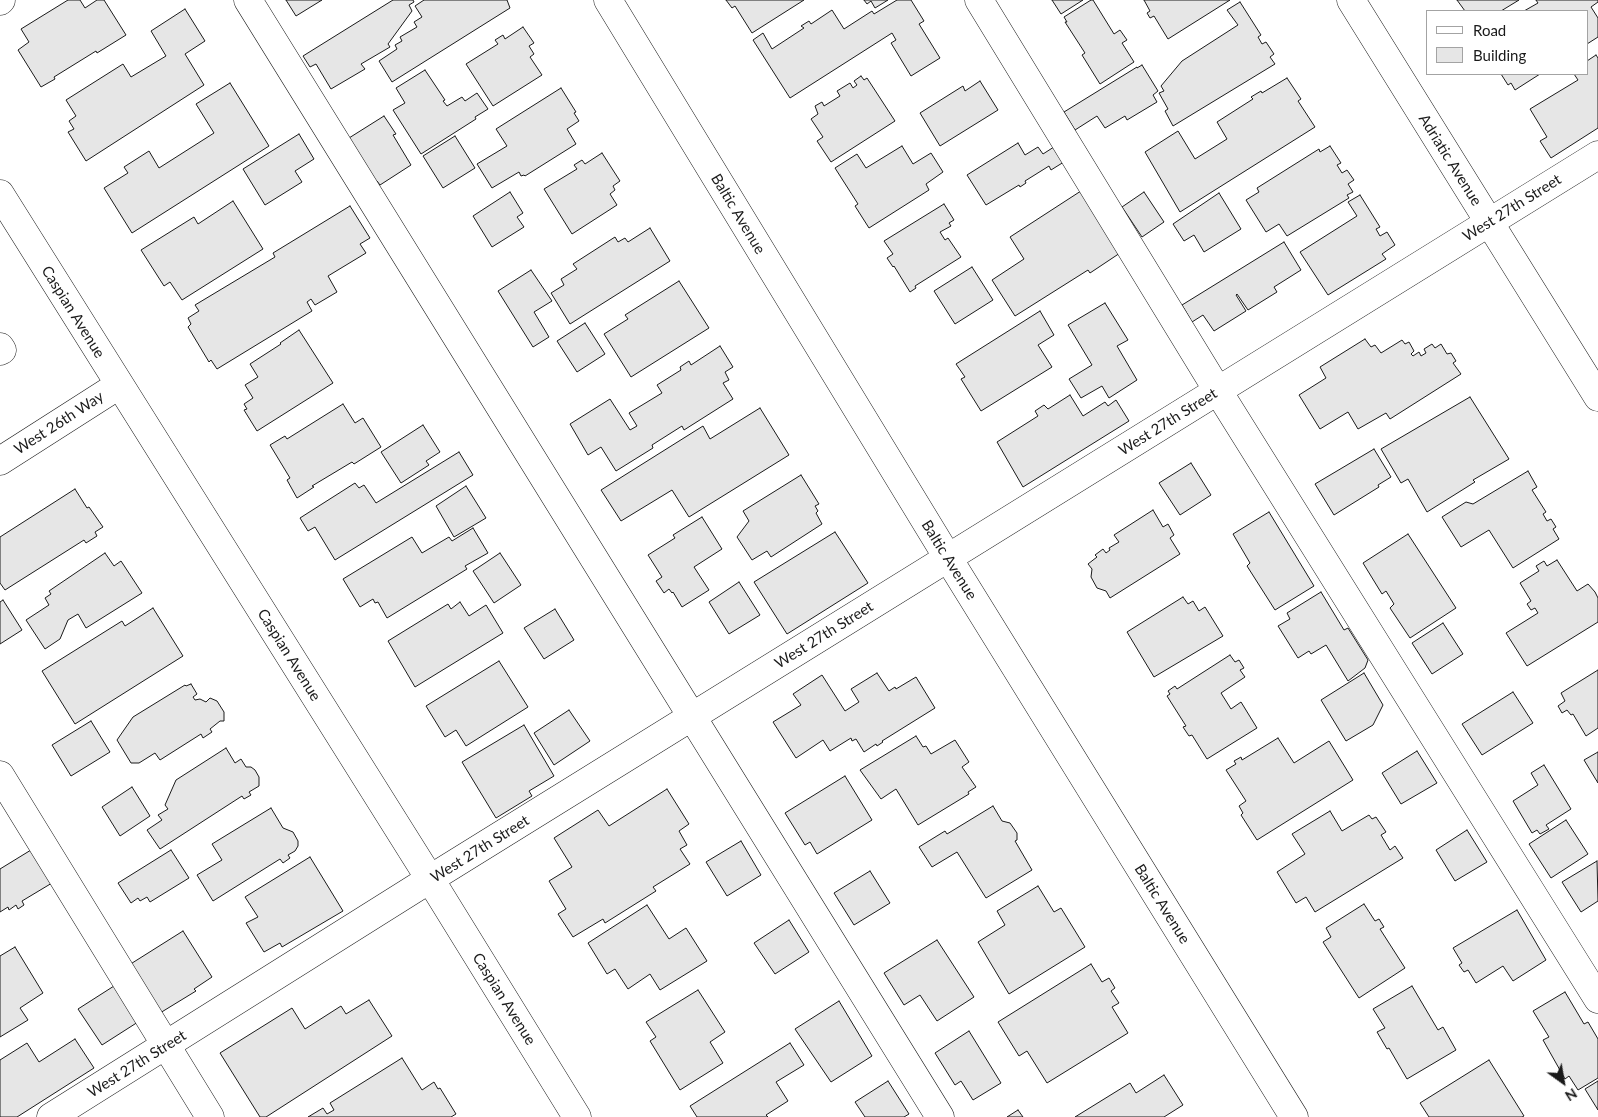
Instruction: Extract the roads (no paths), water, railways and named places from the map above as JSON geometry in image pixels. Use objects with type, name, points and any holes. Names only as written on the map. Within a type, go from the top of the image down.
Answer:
[{"type":"street","points":[[248,0],[940,1117]]},
{"type":"street","name":"Baltic Avenue","points":[[608,0],[948,558],[1294,1117]]},
{"type":"street","points":[[978,0],[1218,391],[1598,999]]},
{"type":"street","name":"Adriatic Avenue","points":[[1351,0],[1598,397]]},
{"type":"street","name":"West 27th Street","points":[[51,1117],[430,879],[1598,155]]},
{"type":"street","name":"Caspian Avenue","points":[[0,194],[430,879],[577,1117]]},
{"type":"street","name":"West 26th Way","points":[[0,461],[119,385]]},
{"type":"street","points":[[0,775],[210,1117]]}]
